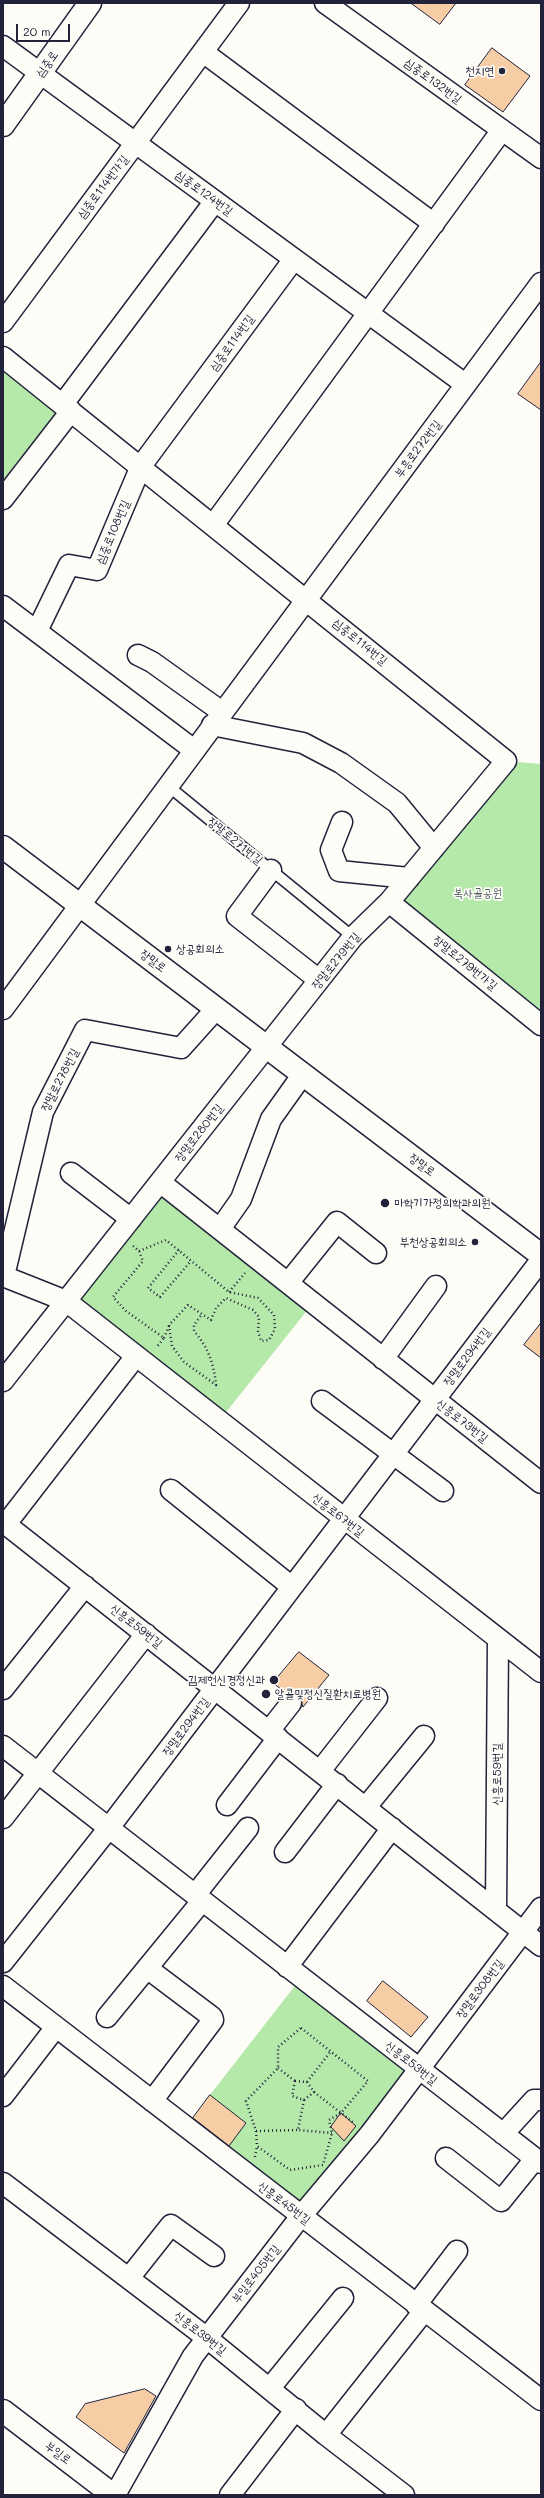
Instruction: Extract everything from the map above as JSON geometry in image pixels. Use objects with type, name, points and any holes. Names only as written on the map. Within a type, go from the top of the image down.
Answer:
[{"type":"street","name":"심중로","points":[[3,125],[90,3]]},
{"type":"street","name":"심중로114번가길","points":[[3,322],[239,3]]},
{"type":"street","name":"심중로132번길","points":[[325,3],[541,158]]},
{"type":"street","name":"심중로124번길","points":[[3,46],[466,384]]},
{"type":"street","points":[[203,52],[434,224]]},
{"type":"street","points":[[214,524],[502,130]]},
{"type":"street","points":[[3,498],[215,201]]},
{"type":"street","name":"심중로114번길","points":[[141,466],[294,259]]},
{"type":"street","name":"부흥로272번길","points":[[306,598],[466,384],[535,304],[541,283]]},
{"type":"street","name":"심중로114번길","points":[[3,357],[214,524],[506,761]]},
{"type":"street","name":"심중로108번길","points":[[37,631],[69,564],[97,570],[141,466]]},
{"type":"street","points":[[3,1009],[78,905],[306,598]]},
{"type":"street","points":[[3,606],[194,750]]},
{"type":"street","points":[[138,655],[152,662],[217,718],[303,743],[341,763],[397,803],[434,848]]},
{"type":"street","name":"장말로279번길","points":[[267,1048],[353,938],[389,902],[506,761]]},
{"type":"street","points":[[342,822],[332,850],[339,871],[409,878]]},
{"type":"street","name":"장말로","points":[[3,847],[541,1255]]},
{"type":"street","name":"장말로271번길","points":[[271,870],[237,916],[320,980]]},
{"type":"street","name":"장말로279번가길","points":[[389,902],[541,1025]]},
{"type":"street","name":"장말로278번길","points":[[3,1276],[43,1112],[85,1030],[181,1048],[216,1009]]},
{"type":"street","name":"장말로280번길","points":[[3,1381],[267,1048]]},
{"type":"street","points":[[220,1230],[241,1199],[271,1119],[303,1074]]},
{"type":"street","points":[[71,1173],[125,1227]]},
{"type":"street","name":"신흥로73번길","points":[[160,1182],[541,1483]]},
{"type":"street","points":[[288,1283],[337,1222],[376,1253]]},
{"type":"street","name":"장말로294번길","points":[[3,1962],[108,1829],[541,1260]]},
{"type":"street","name":"신흥로67번길","points":[[3,1276],[66,1301],[541,1672]]},
{"type":"street","points":[[383,1359],[436,1286]]},
{"type":"street","points":[[4,1523],[140,1360]]},
{"type":"street","points":[[322,1401],[443,1491]]},
{"type":"street","points":[[171,1490],[292,1587]]},
{"type":"street","name":"신흥로59번길","points":[[4,1523],[216,1688],[541,1946]]},
{"type":"street","points":[[3,1689],[85,1586]]},
{"type":"street","points":[[3,1818],[146,1634]]},
{"type":"street","name":"신흥로59번길","points":[[496,1910],[498,1639]]},
{"type":"street","points":[[320,1771],[377,1698]]},
{"type":"street","points":[[227,1805],[274,1734],[291,1703]]},
{"type":"street","points":[[366,1807],[424,1736]]},
{"type":"street","name":"신흥로53번길","points":[[3,1746],[108,1829],[538,2161],[501,2201],[446,2158]]},
{"type":"street","points":[[285,1852],[337,1784]]},
{"type":"street","points":[[107,2017],[147,1968],[248,1828]]},
{"type":"street","points":[[287,1967],[392,1828]]},
{"type":"street","name":"장말로308번길","points":[[419,2069],[541,1908]]},
{"type":"street","points":[[147,1968],[212,2017],[213,2020],[152,2101]]},
{"type":"street","name":"신흥로45번길","points":[[3,1986],[541,2400]]},
{"type":"street","points":[[3,2096],[56,2027]]},
{"type":"street","name":"부일로405번길","points":[[114,2495],[193,2356],[301,2216],[370,2134],[419,2069]]},
{"type":"street","points":[[503,2134],[534,2100],[541,2100]]},
{"type":"street","name":"신흥로39번길","points":[[3,2183],[207,2338],[326,2435],[404,2495]]},
{"type":"street","points":[[129,2278],[171,2225],[214,2256]]},
{"type":"street","points":[[326,2435],[420,2308],[457,2251]]},
{"type":"street","points":[[270,2388],[343,2298]]},
{"type":"street","points":[[230,2495],[296,2409]]},
{"type":"street","name":"부일로","points":[[3,2411],[114,2495]]},
{"type":"lane","name":"장말로271번길","points":[[167,785],[271,870]]},
{"type":"lane","points":[[271,870],[353,938]]},
{"type":"path","points":[[125,1227],[143,1261],[113,1297],[126,1311],[164,1338]]},
{"type":"path","points":[[139,1251],[166,1240],[229,1292],[258,1298],[274,1315],[275,1329],[269,1340],[261,1341],[258,1331],[259,1317],[253,1310],[226,1298],[216,1308],[211,1320],[188,1305],[169,1325],[164,1338],[140,1360]]},
{"type":"path","points":[[179,1250],[148,1288],[160,1297],[191,1260]]},
{"type":"path","points":[[229,1292],[256,1259]]},
{"type":"path","points":[[169,1325],[172,1346],[184,1362],[216,1386],[214,1364],[202,1340],[194,1331],[194,1325],[202,1314]]},
{"type":"path","points":[[301,2028],[368,2081],[341,2113],[329,2120],[332,2133],[323,2165],[290,2170],[257,2146],[256,2131],[246,2101],[278,2068],[278,2047],[301,2028]]},
{"type":"path","points":[[307,2082],[331,2051]]},
{"type":"path","points":[[278,2068],[295,2081],[307,2082]]},
{"type":"path","points":[[295,2081],[292,2096],[304,2100]]},
{"type":"path","points":[[307,2082],[314,2092],[341,2113]]},
{"type":"path","points":[[298,2130],[304,2100],[314,2092]]},
{"type":"path","points":[[256,2131],[298,2130],[332,2133]]},
{"type":"green space","points":[[3,371],[56,413],[3,480]]},
{"type":"green space","name":"복사골공원","points":[[506,761],[541,764],[541,1025],[389,902]]},
{"type":"green space","points":[[160,1182],[313,1303],[219,1421],[66,1301]]},
{"type":"green space","points":[[301,1978],[419,2069],[301,2216],[185,2127]]},
{"type":"building","points":[[411,3],[456,3],[440,24]]},
{"type":"building","points":[[492,48],[530,76],[503,112],[465,85]]},
{"type":"building","points":[[541,362],[541,410],[518,394]]},
{"type":"building","points":[[541,1323],[541,1358],[524,1345]]},
{"type":"building","points":[[299,1652],[329,1675],[303,1707],[298,1694],[292,1692],[286,1693],[273,1683]]},
{"type":"building","points":[[383,1981],[428,2017],[411,2037],[367,2001]]},
{"type":"building","points":[[210,2095],[246,2123],[229,2146],[193,2118]]},
{"type":"building","points":[[341,2113],[356,2126],[344,2141],[331,2127]]},
{"type":"building","points":[[145,2389],[156,2396],[124,2453],[76,2417],[85,2404]]},
{"type":"place","name":"천지연","points":[[502,71]]},
{"type":"place","name":"상공회의소","points":[[168,949]]},
{"type":"place","name":"마학기가정의학과의원","points":[[385,1203]]},
{"type":"place","name":"부천상공회의소","points":[[475,1242]]},
{"type":"place","name":"김제헌신경정신과","points":[[274,1680]]},
{"type":"place","name":"알콜및정신질환치료병원","points":[[266,1694]]}]
